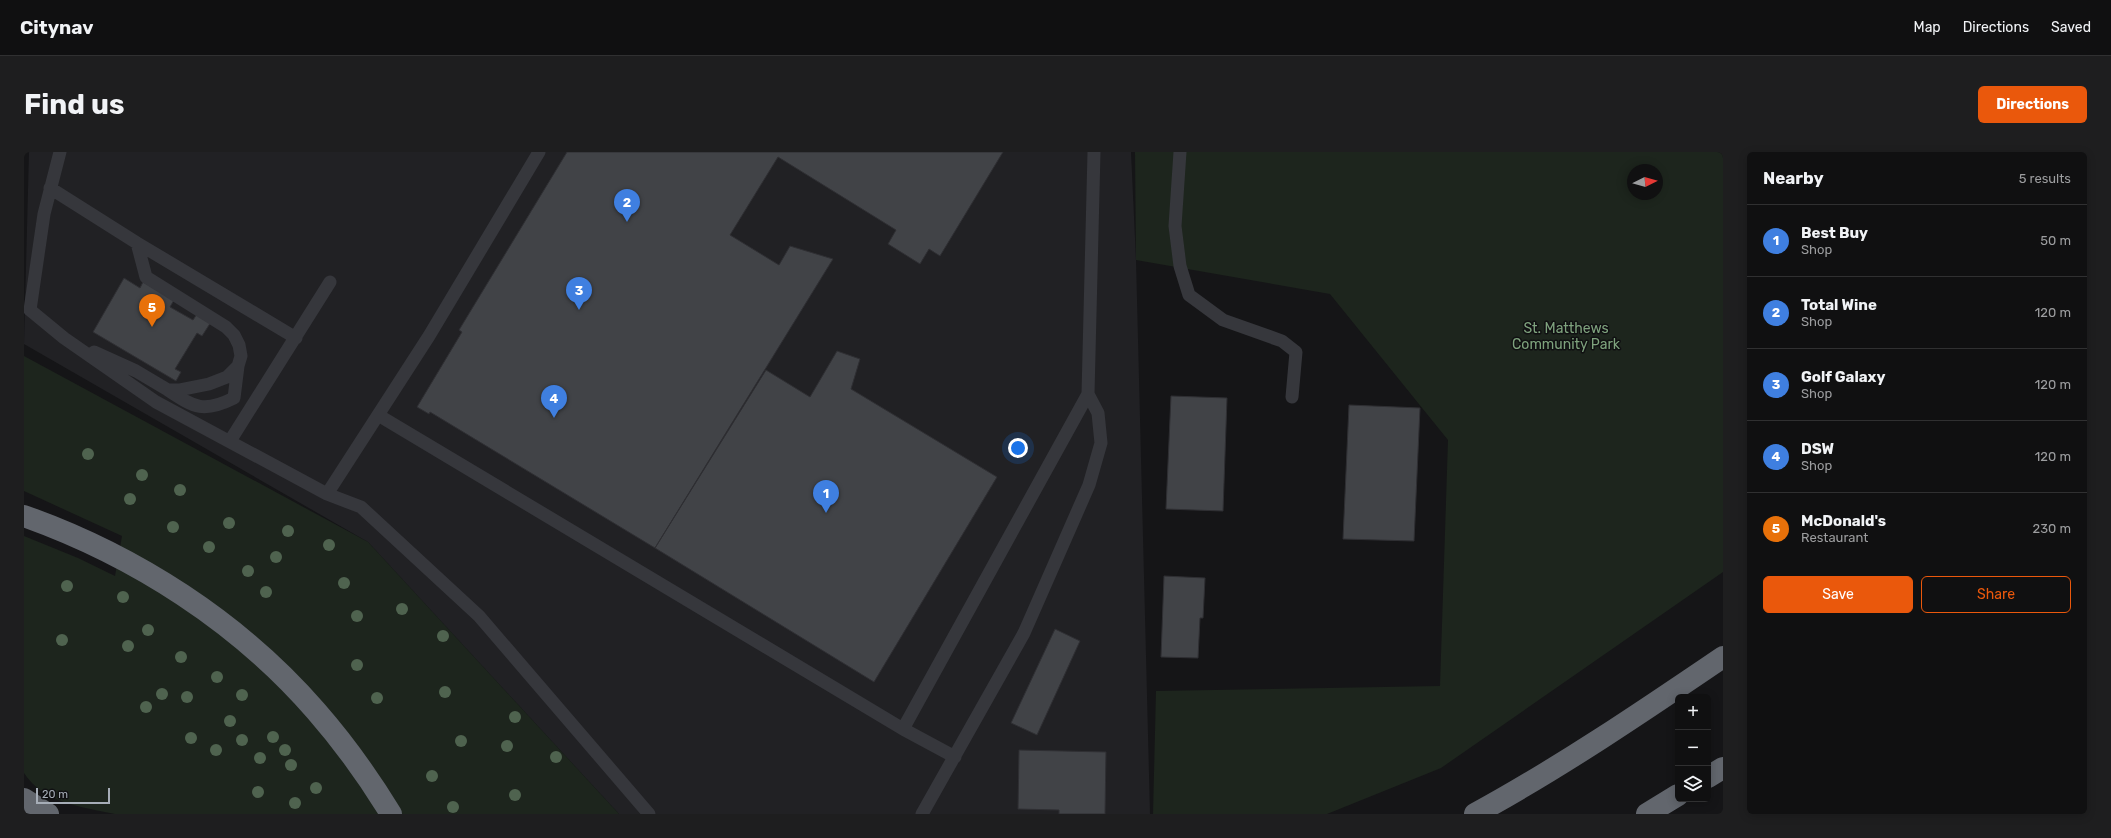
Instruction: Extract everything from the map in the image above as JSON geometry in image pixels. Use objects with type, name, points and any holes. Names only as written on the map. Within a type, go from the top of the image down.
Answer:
[{"type":"highway","points":[[24,516],[56,527],[145,571],[222,623],[253,649],[316,711],[374,787],[391,814]]},
{"type":"highway","points":[[1475,814],[1529,784],[1623,724],[1723,656]]},
{"type":"highway","points":[[1711,775],[1723,768]]},
{"type":"highway","points":[[1647,814],[1675,797]]},
{"type":"highway","points":[[24,799],[48,814]]},
{"type":"lane","points":[[60,152],[44,214],[30,310],[64,338],[156,402],[327,494],[361,507],[478,616],[649,814]]},
{"type":"lane","points":[[327,494],[429,336],[539,152]]},
{"type":"lane","points":[[903,729],[1088,394],[1094,152]]},
{"type":"lane","points":[[1180,152],[1175,226],[1180,266],[1189,295],[1223,320],[1282,341],[1296,352],[1292,396]]},
{"type":"lane","points":[[50,188],[137,243],[296,338]]},
{"type":"lane","points":[[64,338],[136,371],[193,404],[205,408],[216,407],[234,398],[238,366],[241,356],[239,346],[234,335],[217,321],[146,277],[137,243]]},
{"type":"lane","points":[[230,441],[330,282]]},
{"type":"lane","points":[[168,390],[179,390],[209,384],[227,377],[238,366]]},
{"type":"lane","points":[[922,814],[1024,633],[1089,485],[1101,443],[1098,413],[1088,394]]},
{"type":"lane","points":[[378,415],[903,729],[955,757]]},
{"type":"shaded area","points":[[29,152],[1131,152],[1136,260],[1150,814],[619,814],[368,542],[24,344]]},
{"type":"green space","name":"St. Matthews Community Park","points":[[1135,152],[1723,152],[1723,572],[1441,768],[1327,814],[1153,814],[1156,691],[1440,686],[1448,440],[1330,294],[1136,260]]},
{"type":"green space","points":[[24,356],[368,542],[619,814],[115,814],[64,802],[42,791],[32,783],[24,773],[24,536],[78,558],[115,576],[122,536],[24,491]]},
{"type":"building","points":[[567,152],[1003,152],[940,256],[929,249],[920,264],[888,244],[896,230],[778,157],[730,235],[779,265],[790,246],[833,259],[655,548],[430,412],[429,414],[417,407],[462,332],[459,330]]},
{"type":"building","points":[[124,278],[140,288],[143,282],[174,300],[170,307],[193,320],[197,314],[211,322],[202,336],[197,333],[175,369],[181,372],[176,381],[93,332]]},
{"type":"building","points":[[837,351],[860,359],[851,389],[997,477],[874,682],[655,548],[766,370],[810,397]]},
{"type":"building","points":[[1171,396],[1227,398],[1223,511],[1166,509]]},
{"type":"building","points":[[1349,405],[1420,408],[1414,541],[1343,539]]},
{"type":"building","points":[[1164,576],[1205,578],[1203,618],[1200,618],[1198,658],[1161,657]]},
{"type":"building","points":[[1055,629],[1080,641],[1037,735],[1011,723]]},
{"type":"building","points":[[1019,750],[1106,752],[1105,814],[1059,814],[1059,810],[1018,809]]},
{"type":"place","name":"Total Wine","points":[[627,222]]},
{"type":"place","name":"Golf Galaxy","points":[[579,310]]},
{"type":"place","name":"McDonald's","points":[[152,327]]},
{"type":"place","name":"DSW","points":[[554,418]]},
{"type":"place","name":"Best Buy","points":[[826,513]]}]
